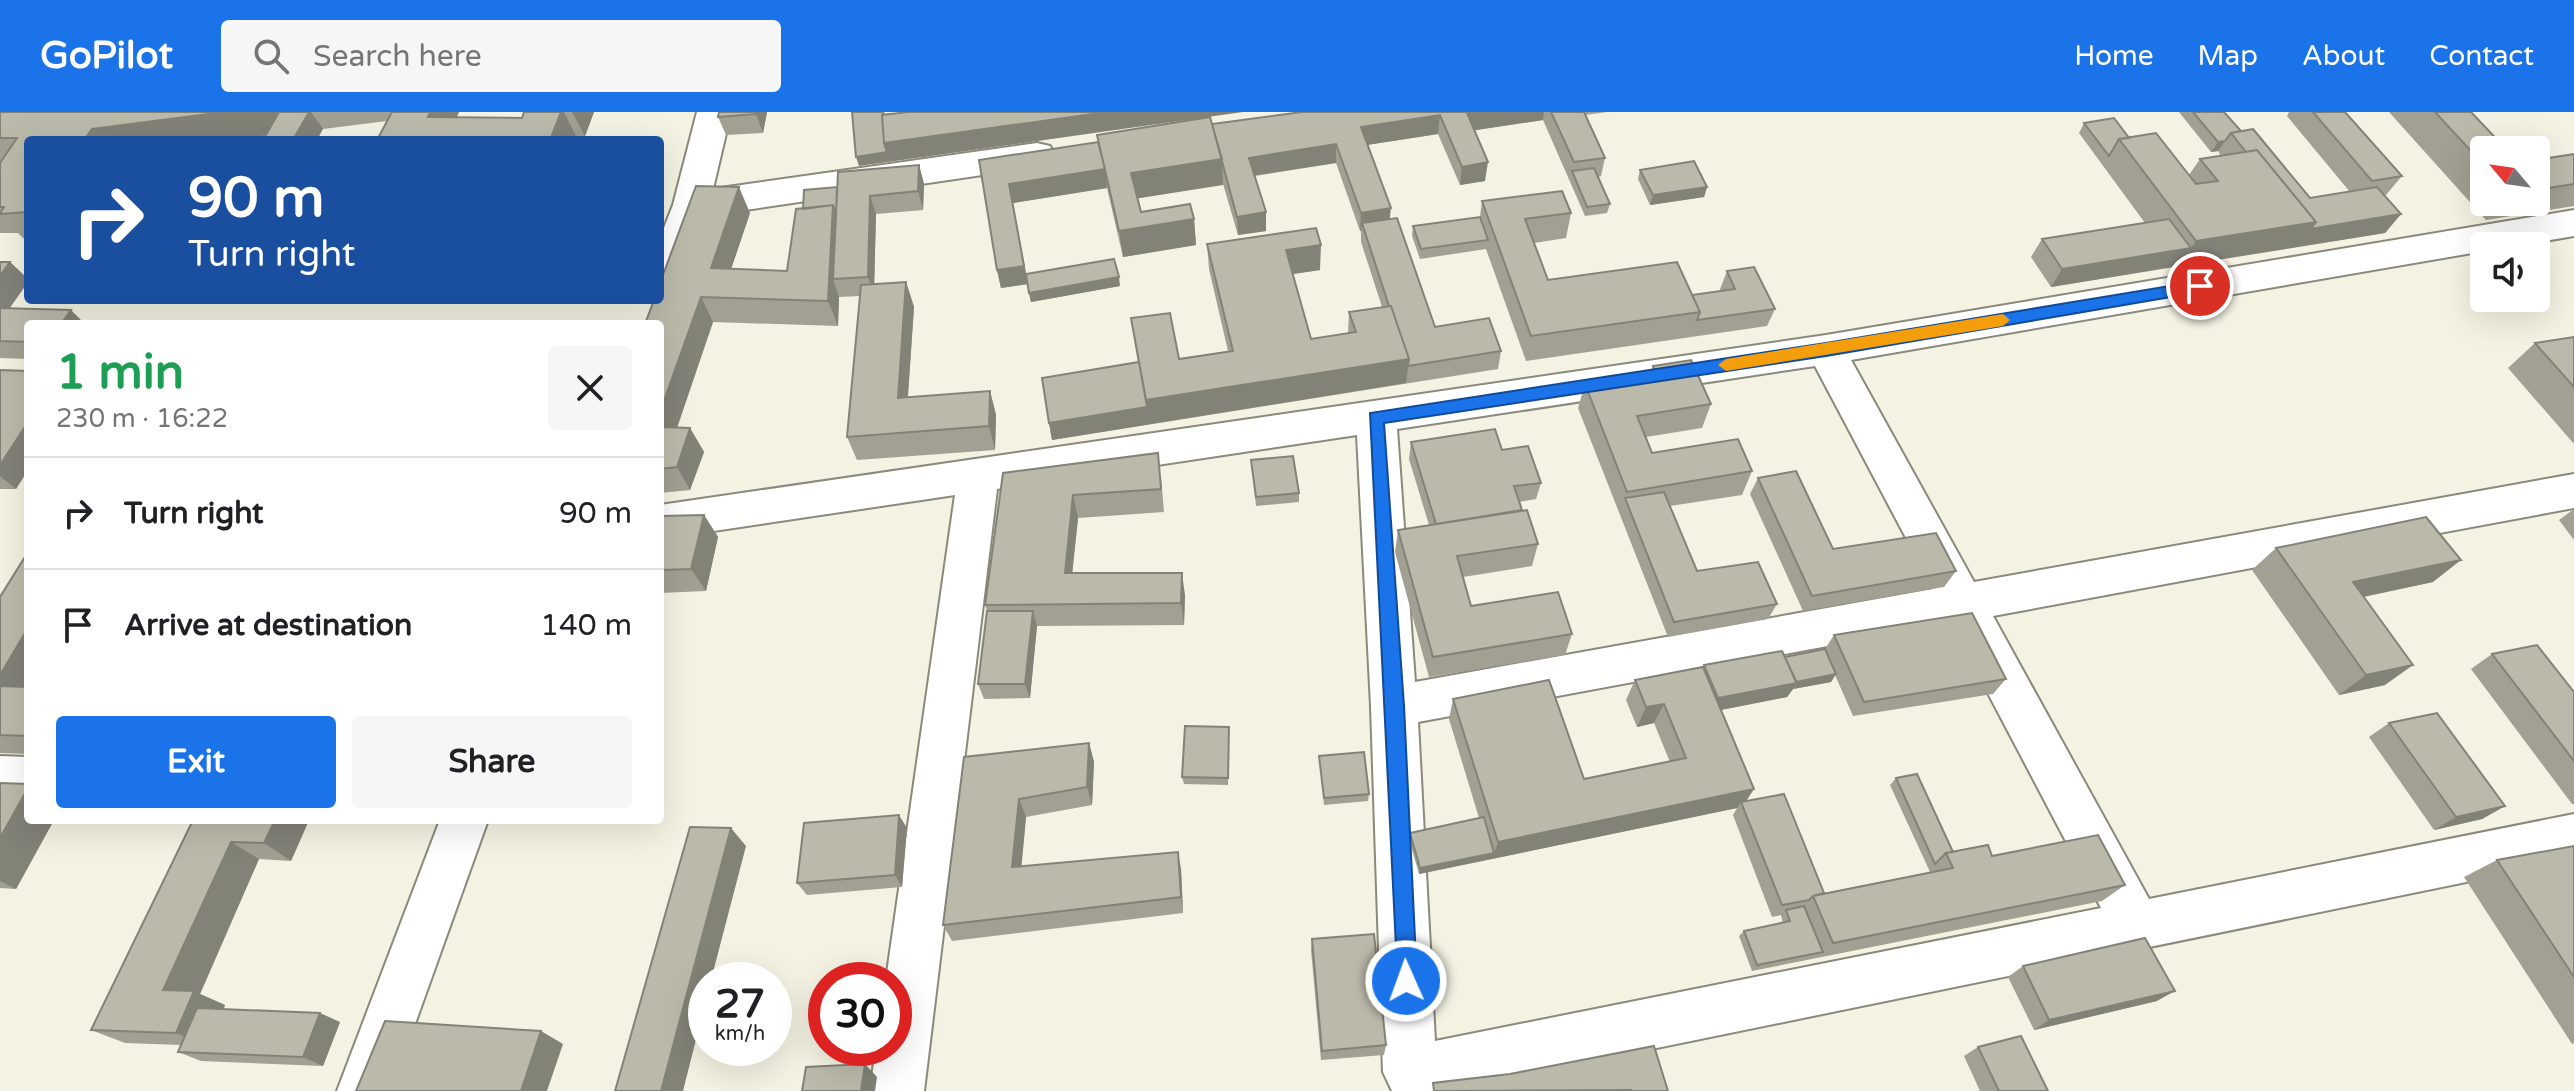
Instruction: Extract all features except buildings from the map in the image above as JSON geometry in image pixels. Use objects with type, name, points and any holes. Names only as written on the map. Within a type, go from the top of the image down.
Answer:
[{"type":"street","points":[[664,276],[691,205],[714,112]]},
{"type":"street","points":[[691,205],[1068,151]]},
{"type":"street","points":[[664,521],[1826,350],[2574,223]]},
{"type":"street","points":[[1826,350],[1965,602],[2136,924]]},
{"type":"street","points":[[1376,418],[1394,706],[1410,1082],[2136,924],[2574,837]]},
{"type":"street","points":[[897,1091],[978,477]]},
{"type":"street","points":[[1394,706],[2574,491]]},
{"type":"street","points":[[0,778],[24,779]]},
{"type":"street","points":[[364,1091],[463,824]]},
{"type":"slow traffic","points":[[1726,365],[2003,320]]},
{"type":"route","points":[[1406,981],[1394,706],[1376,418],[1826,350],[2200,286]]}]
